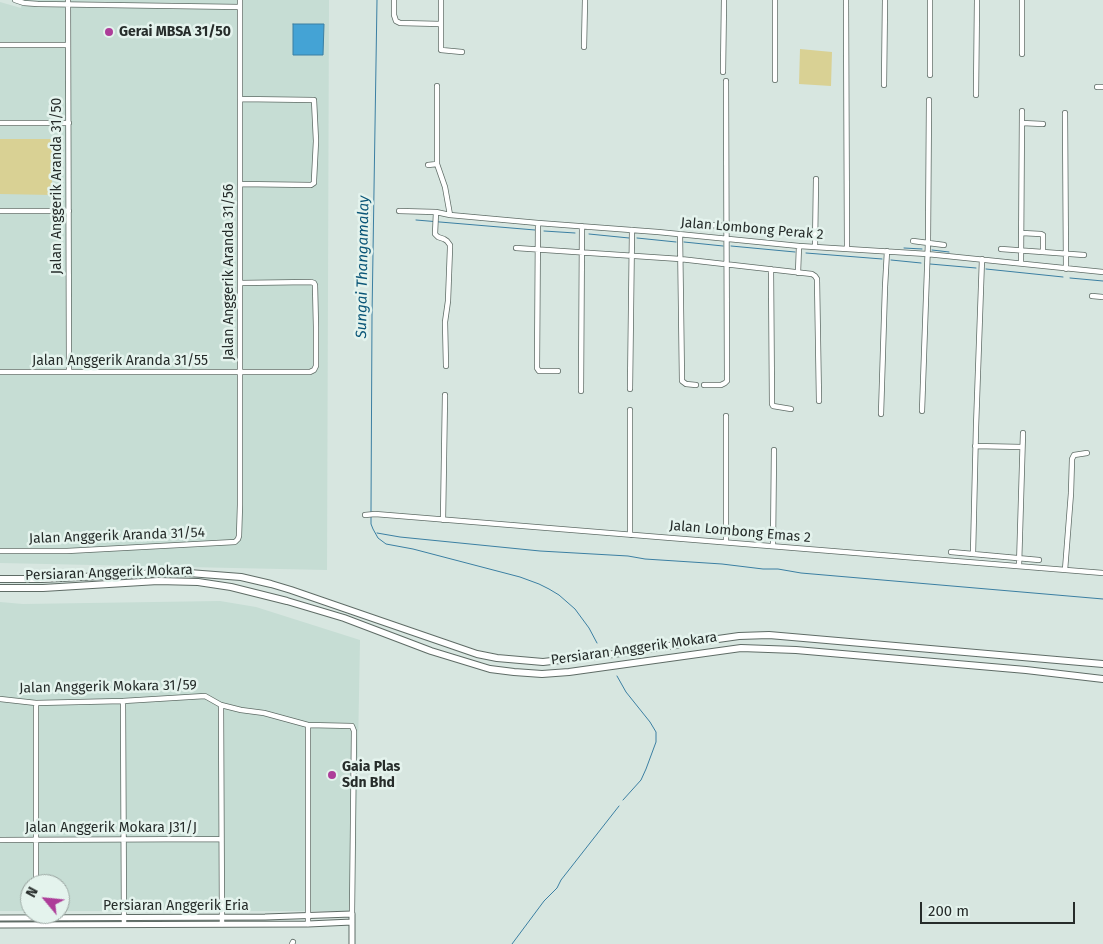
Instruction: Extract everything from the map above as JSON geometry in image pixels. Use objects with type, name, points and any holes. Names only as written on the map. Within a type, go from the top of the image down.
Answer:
[{"type":"main road","name":"Persiaran Anggerik Mokara","points":[[0,579],[42,579],[158,573],[241,577],[284,588],[477,654],[543,662],[586,658],[739,636],[770,635],[1103,664]]},
{"type":"main road","name":"Persiaran Anggerik Mokara","points":[[0,588],[43,588],[158,581],[198,582],[231,587],[344,618],[431,651],[490,669],[514,672],[542,674],[569,672],[741,648],[796,650],[1026,670],[1103,679]]},
{"type":"street","points":[[15,0],[38,4],[240,7]]},
{"type":"street","name":"Jalan Anggerik Aranda 31/56","points":[[235,542],[239,536],[240,0]]},
{"type":"street","points":[[394,0],[394,16],[396,21],[400,23],[441,24]]},
{"type":"street","points":[[441,0],[441,50],[462,52]]},
{"type":"street","points":[[584,47],[585,0]]},
{"type":"street","points":[[723,72],[724,0]]},
{"type":"street","points":[[775,0],[775,80]]},
{"type":"street","points":[[846,0],[847,249]]},
{"type":"street","points":[[884,85],[885,0]]},
{"type":"street","points":[[930,0],[930,75]]},
{"type":"street","points":[[976,0],[976,96]]},
{"type":"street","points":[[1022,0],[1022,54]]},
{"type":"street","name":"Jalan Anggerik Aranda 31/50","points":[[68,3],[69,372]]},
{"type":"street","points":[[0,45],[68,46]]},
{"type":"street","points":[[704,385],[721,385],[727,381],[726,81]]},
{"type":"street","points":[[436,86],[437,164],[445,187],[450,215]]},
{"type":"street","points":[[1097,87],[1103,87]]},
{"type":"street","points":[[240,99],[314,100],[316,141],[314,183],[311,185],[240,184]]},
{"type":"street","points":[[922,411],[928,242],[929,100]]},
{"type":"street","points":[[1021,263],[1022,111]]},
{"type":"street","points":[[1065,113],[1066,269]]},
{"type":"street","points":[[0,123],[68,123]]},
{"type":"street","points":[[1022,123],[1043,124]]},
{"type":"street","points":[[428,166],[437,164]]},
{"type":"street","points":[[815,247],[816,180]]},
{"type":"street","points":[[0,211],[69,211]]},
{"type":"street","name":"Jalan Lombong Perak 2","points":[[399,211],[680,234],[799,246],[927,254],[1103,272]]},
{"type":"street","points":[[436,215],[435,234],[450,245],[448,301],[445,322],[446,366]]},
{"type":"street","points":[[538,223],[537,368],[539,371],[558,371]]},
{"type":"street","points":[[708,225],[727,226]]},
{"type":"street","points":[[581,391],[582,226]]},
{"type":"street","points":[[630,389],[632,230]]},
{"type":"street","points":[[1022,233],[1043,235],[1043,252]]},
{"type":"street","points":[[680,234],[682,381],[686,384],[696,385]]},
{"type":"street","points":[[913,241],[944,245]]},
{"type":"street","points":[[798,273],[799,246]]},
{"type":"street","points":[[516,248],[680,259],[812,274],[817,280],[818,401]]},
{"type":"street","points":[[1001,249],[1084,255]]},
{"type":"street","points":[[881,414],[887,251]]},
{"type":"street","points":[[973,554],[982,259]]},
{"type":"street","points":[[771,270],[772,404],[773,406],[791,409]]},
{"type":"street","name":"Jalan Anggerik Aranda 31/55","points":[[0,372],[310,372],[314,370],[316,366],[316,327],[315,285],[313,282],[240,283]]},
{"type":"street","points":[[1092,296],[1103,298]]},
{"type":"street","points":[[443,520],[445,395]]},
{"type":"street","points":[[630,410],[630,535]]},
{"type":"street","points":[[726,416],[726,542]]},
{"type":"street","points":[[1019,566],[1022,433]]},
{"type":"street","points":[[975,446],[1022,447]]},
{"type":"street","points":[[773,546],[774,450]]},
{"type":"street","points":[[1065,570],[1072,459],[1074,455],[1086,453]]},
{"type":"street","name":"Jalan Lombong Emas 2","points":[[365,515],[375,514],[1103,573]]},
{"type":"street","name":"Jalan Anggerik Aranda 31/54","points":[[0,551],[67,551],[235,542]]},
{"type":"street","points":[[951,552],[1039,560]]},
{"type":"street","name":"Jalan Anggerik Mokara 31/59","points":[[0,699],[36,703],[123,701],[205,696],[220,705],[264,713],[308,725],[352,726],[354,729],[352,914]]},
{"type":"street","points":[[123,701],[124,924]]},
{"type":"street","points":[[36,703],[36,874]]},
{"type":"street","points":[[220,705],[222,924]]},
{"type":"street","points":[[308,725],[308,924]]},
{"type":"street","name":"Jalan Anggerik Mokara J31/J","points":[[0,840],[221,839]]},
{"type":"street","points":[[352,914],[352,944]]},
{"type":"street","name":"Persiaran Anggerik Eria","points":[[70,916],[308,916],[352,914]]},
{"type":"street","name":"Persiaran Anggerik Eria","points":[[0,918],[20,917]]},
{"type":"street","name":"Persiaran Anggerik Eria","points":[[0,925],[308,924],[352,922]]},
{"type":"shaded area","points":[[22,0],[329,0],[327,570],[0,563],[0,2],[21,8]]},
{"type":"shaded area","points":[[800,49],[832,52],[831,86],[799,84]]},
{"type":"shaded area","points":[[0,139],[52,139],[52,195],[0,194]]},
{"type":"shaded area","points":[[220,601],[256,607],[360,640],[355,911],[70,911],[70,874],[20,874],[20,911],[0,911],[0,602],[23,604]]},
{"type":"water","points":[[293,24],[324,24],[323,55],[293,55]]},
{"type":"waterway","name":"Sungai Thangamalay","points":[[371,512],[377,0]]},
{"type":"waterway","points":[[416,220],[535,230]]},
{"type":"waterway","points":[[544,231],[575,233]]},
{"type":"waterway","points":[[589,234],[629,238]]},
{"type":"waterway","points":[[637,238],[676,242]]},
{"type":"waterway","points":[[684,242],[723,246]]},
{"type":"waterway","points":[[731,246],[795,252]]},
{"type":"waterway","points":[[904,248],[922,249]]},
{"type":"waterway","points":[[932,250],[949,252]]},
{"type":"waterway","points":[[806,253],[882,259]]},
{"type":"waterway","points":[[891,260],[921,263]]},
{"type":"waterway","points":[[930,264],[976,268]]},
{"type":"waterway","points":[[986,269],[1063,277]]},
{"type":"waterway","points":[[1070,278],[1103,281]]},
{"type":"waterway","points":[[371,516],[373,529],[378,538],[386,544],[413,549],[520,577],[549,589],[575,609],[597,643]]},
{"type":"waterway","points":[[377,533],[540,551],[722,564],[801,573],[1103,599]]},
{"type":"waterway","points":[[617,676],[626,692],[656,732],[656,742],[641,780],[623,800]]},
{"type":"waterway","points":[[512,944],[619,806]]},
{"type":"place","name":"Gerai MBSA 31/50","points":[[109,32]]},
{"type":"place","name":"Gaia Plas Sdn Bhd","points":[[332,775]]}]
